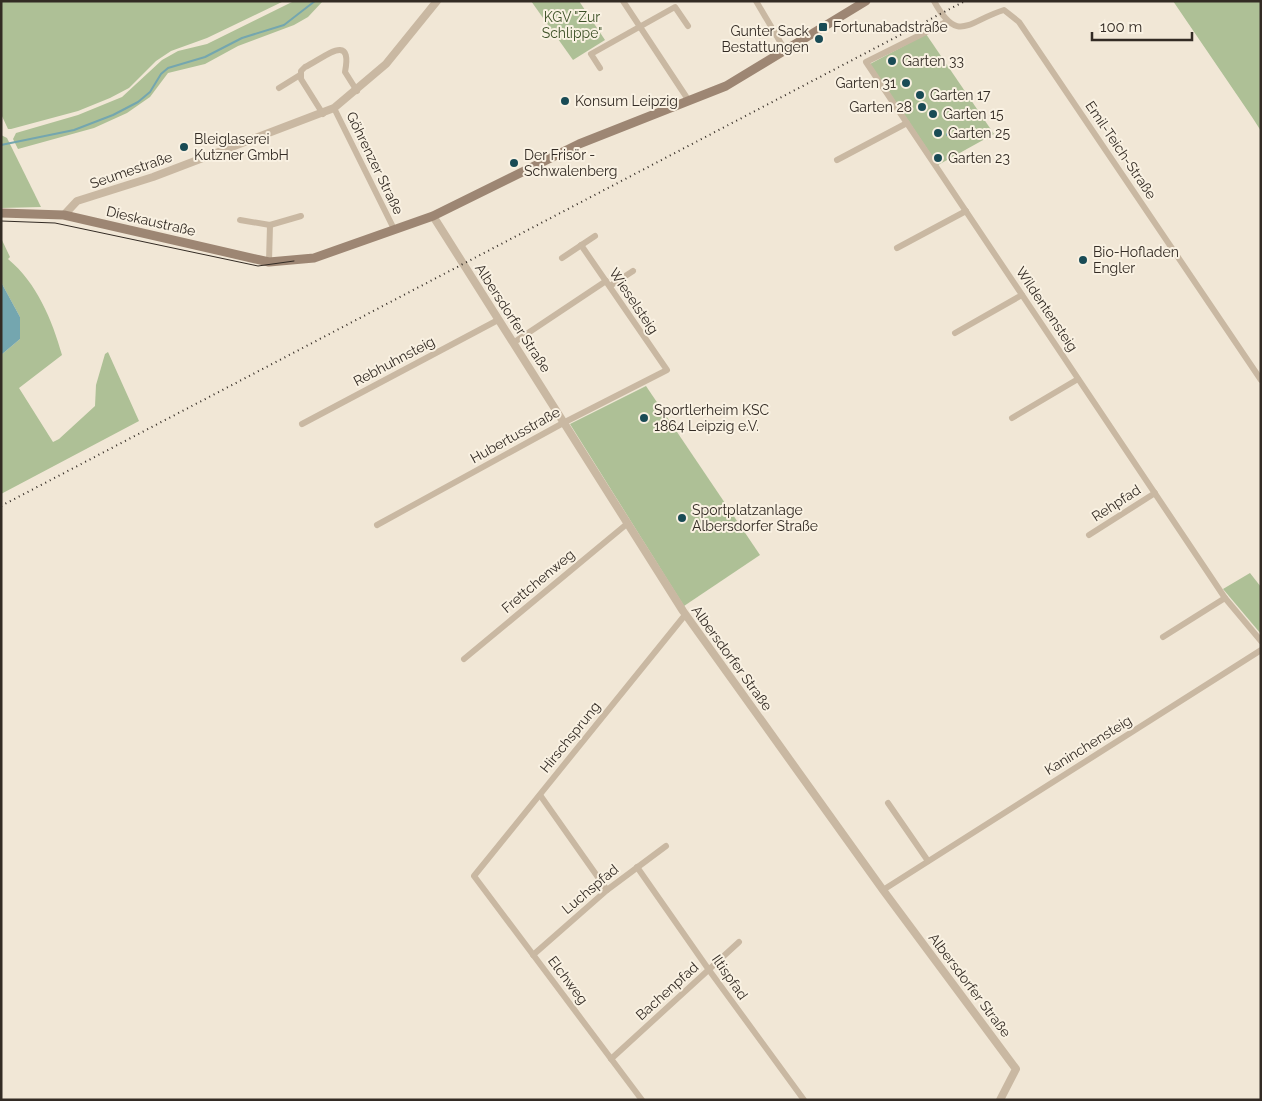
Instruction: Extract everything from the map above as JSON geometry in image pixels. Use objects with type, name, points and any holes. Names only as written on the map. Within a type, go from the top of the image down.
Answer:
[{"type":"main road","name":"Dieskaustraße","points":[[1,214],[64,215],[269,262],[314,258],[433,216],[579,144],[726,86],[866,1]]},
{"type":"street","name":"Seumestraße","points":[[64,215],[77,201],[152,177],[323,114],[334,108],[357,91],[386,64],[437,1]]},
{"type":"street","points":[[623,1],[689,101]]},
{"type":"street","points":[[756,1],[785,50]]},
{"type":"street","points":[[934,1],[946,22]]},
{"type":"street","points":[[600,68],[591,54],[675,7],[688,26]]},
{"type":"street","name":"Emil-Teich-Straße","points":[[946,22],[957,27],[965,26],[1004,10],[1020,22],[1259,373],[1261,380]]},
{"type":"street","name":"Wildentensteig","points":[[946,22],[866,62],[1225,598],[1261,641]]},
{"type":"street","points":[[280,88],[300,75],[305,67],[335,50],[341,49],[346,52],[348,58],[345,72],[357,91]]},
{"type":"street","points":[[300,75],[323,114]]},
{"type":"street","name":"Göhrenzer Straße","points":[[334,108],[394,229]]},
{"type":"street","points":[[838,160],[906,122]]},
{"type":"street","points":[[897,248],[966,211]]},
{"type":"street","points":[[240,220],[270,225],[301,216]]},
{"type":"street","name":"Albersdorfer Straße","points":[[433,216],[685,614],[883,890],[1016,1068],[1000,1100]]},
{"type":"street","points":[[269,262],[270,225]]},
{"type":"street","points":[[562,258],[595,236]]},
{"type":"street","name":"Wieselsteig","points":[[581,245],[667,370]]},
{"type":"street","points":[[513,343],[608,284],[633,271]]},
{"type":"street","points":[[955,333],[1022,295]]},
{"type":"street","name":"Rebhuhnsteig","points":[[302,424],[498,320]]},
{"type":"street","name":"Hubertusstraße","points":[[377,525],[565,422],[667,370]]},
{"type":"street","points":[[1012,418],[1078,379]]},
{"type":"street","name":"Rehpfad","points":[[1089,535],[1155,493]]},
{"type":"street","name":"Frettchenweg","points":[[464,659],[628,523]]},
{"type":"street","points":[[1163,637],[1225,598]]},
{"type":"street","name":"Hirschsprung","points":[[474,876],[685,614]]},
{"type":"street","name":"Kaninchensteig","points":[[883,890],[1261,650]]},
{"type":"street","points":[[540,795],[607,890]]},
{"type":"street","points":[[888,803],[928,861]]},
{"type":"street","name":"Luchspfad","points":[[533,955],[607,890],[666,846]]},
{"type":"street","name":"Iltispfad","points":[[637,867],[804,1100]]},
{"type":"street","name":"Elchweg","points":[[474,876],[642,1100]]},
{"type":"street","name":"Bachenpfad","points":[[611,1059],[739,942]]},
{"type":"green space","points":[[1,1],[284,1],[207,38],[171,51],[156,61],[129,88],[110,98],[78,111],[8,129],[1,114]]},
{"type":"green space","points":[[294,1],[323,1],[308,17],[294,25],[238,46],[205,64],[168,73],[150,97],[127,113],[94,128],[18,149],[13,139],[16,133],[78,115],[122,97],[162,60],[178,51],[207,44]]},
{"type":"green space","name":"KGV \"Zur Schlippe\"","points":[[531,1],[579,1],[605,40],[573,60]]},
{"type":"green space","points":[[1173,1],[1261,1],[1261,131],[1252,117]]},
{"type":"green space","points":[[926,34],[994,134],[938,165],[870,64]]},
{"type":"green space","points":[[1,135],[7,138],[41,207],[1,208]]},
{"type":"green space","points":[[1,238],[10,257],[8,259],[27,279],[42,303],[62,355],[19,388],[53,442],[59,439],[95,406],[96,385],[105,354],[108,352],[139,421],[1,494],[1,355],[20,339],[20,317],[1,282]]},
{"type":"green space","name":"Sportplatzanlage Albersdorfer Straße","points":[[646,386],[760,555],[684,606],[570,424]]},
{"type":"green space","points":[[1250,573],[1261,587],[1261,634],[1223,589]]},
{"type":"water","points":[[1,282],[20,317],[20,339],[1,355]]},
{"type":"waterway","points":[[1,145],[74,130],[113,115],[138,102],[150,92],[161,74],[168,68],[205,57],[242,38],[284,25],[315,1]]},
{"type":"tram line","points":[[1,221],[55,223],[258,266],[294,261]]},
{"type":"railway","points":[[1,506],[965,1]]},
{"type":"place","name":"Fortunabadstraße","points":[[823,27]]},
{"type":"place","name":"Gunter Sack Bestattungen","points":[[819,39]]},
{"type":"place","name":"Garten 33","points":[[892,61]]},
{"type":"place","name":"Garten 31","points":[[906,83]]},
{"type":"place","name":"Garten 17","points":[[920,95]]},
{"type":"place","name":"Konsum Leipzig","points":[[565,101]]},
{"type":"place","name":"Garten 28","points":[[922,107]]},
{"type":"place","name":"Garten 15","points":[[933,114]]},
{"type":"place","name":"Garten 25","points":[[938,133]]},
{"type":"place","name":"Bleiglaserei Kutzner GmbH","points":[[184,147]]},
{"type":"place","name":"Garten 23","points":[[938,158]]},
{"type":"place","name":"Der Frisör - Schwalenberg","points":[[514,163]]},
{"type":"place","name":"Bio-Hofladen Engler","points":[[1083,260]]},
{"type":"place","name":"Sportlerheim KSC 1864 Leipzig e.V.","points":[[644,418]]},
{"type":"place","name":"Sportplatzanlage Albersdorfer Straße","points":[[682,518]]}]
